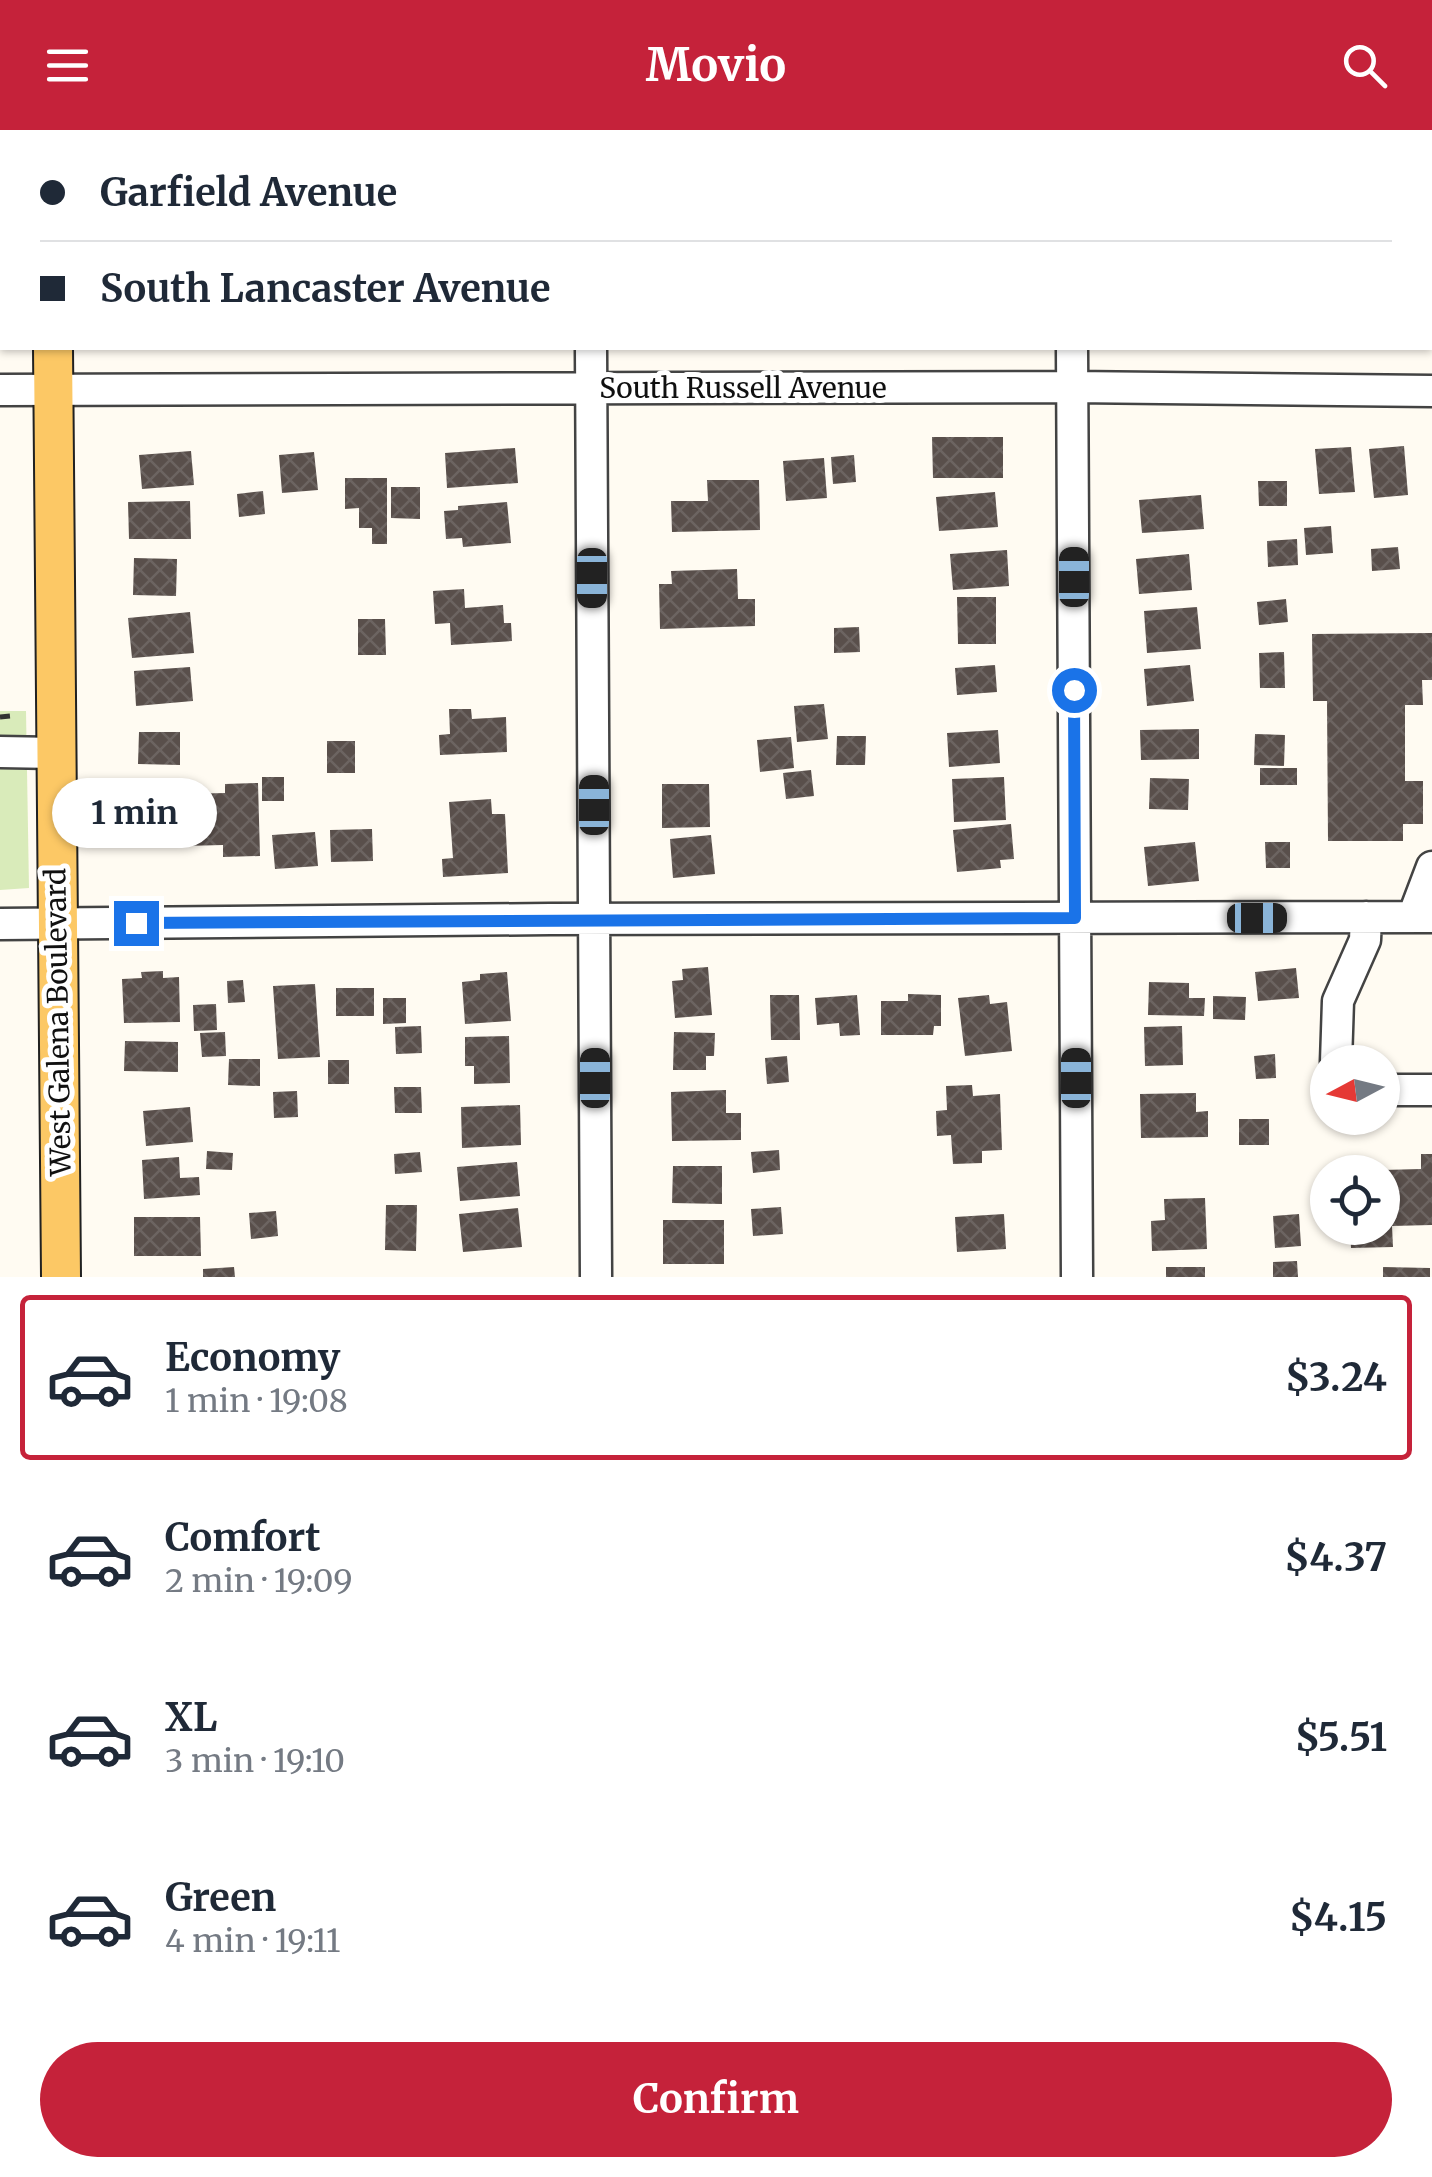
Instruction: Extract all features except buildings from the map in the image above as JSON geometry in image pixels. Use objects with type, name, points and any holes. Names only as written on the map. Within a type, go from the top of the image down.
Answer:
[{"type":"main road","name":"West Galena Boulevard","points":[[53,350],[60,1277]]},
{"type":"street","points":[[591,350],[596,1277]]},
{"type":"street","points":[[1072,350],[1076,1277]]},
{"type":"street","name":"South Russell Avenue","points":[[0,390],[1432,390]]},
{"type":"street","points":[[0,752],[55,753]]},
{"type":"street","points":[[0,924],[1422,917],[1432,867]]},
{"type":"street","points":[[1337,1045],[1338,1001],[1365,940],[1366,918]]},
{"type":"street","points":[[1400,1090],[1432,1090]]},
{"type":"path","points":[[0,716],[12,716]]},
{"type":"green space","points":[[0,711],[26,711],[29,888],[0,890]]},
{"type":"route","points":[[136,923],[1075,918],[1074,690]]}]
